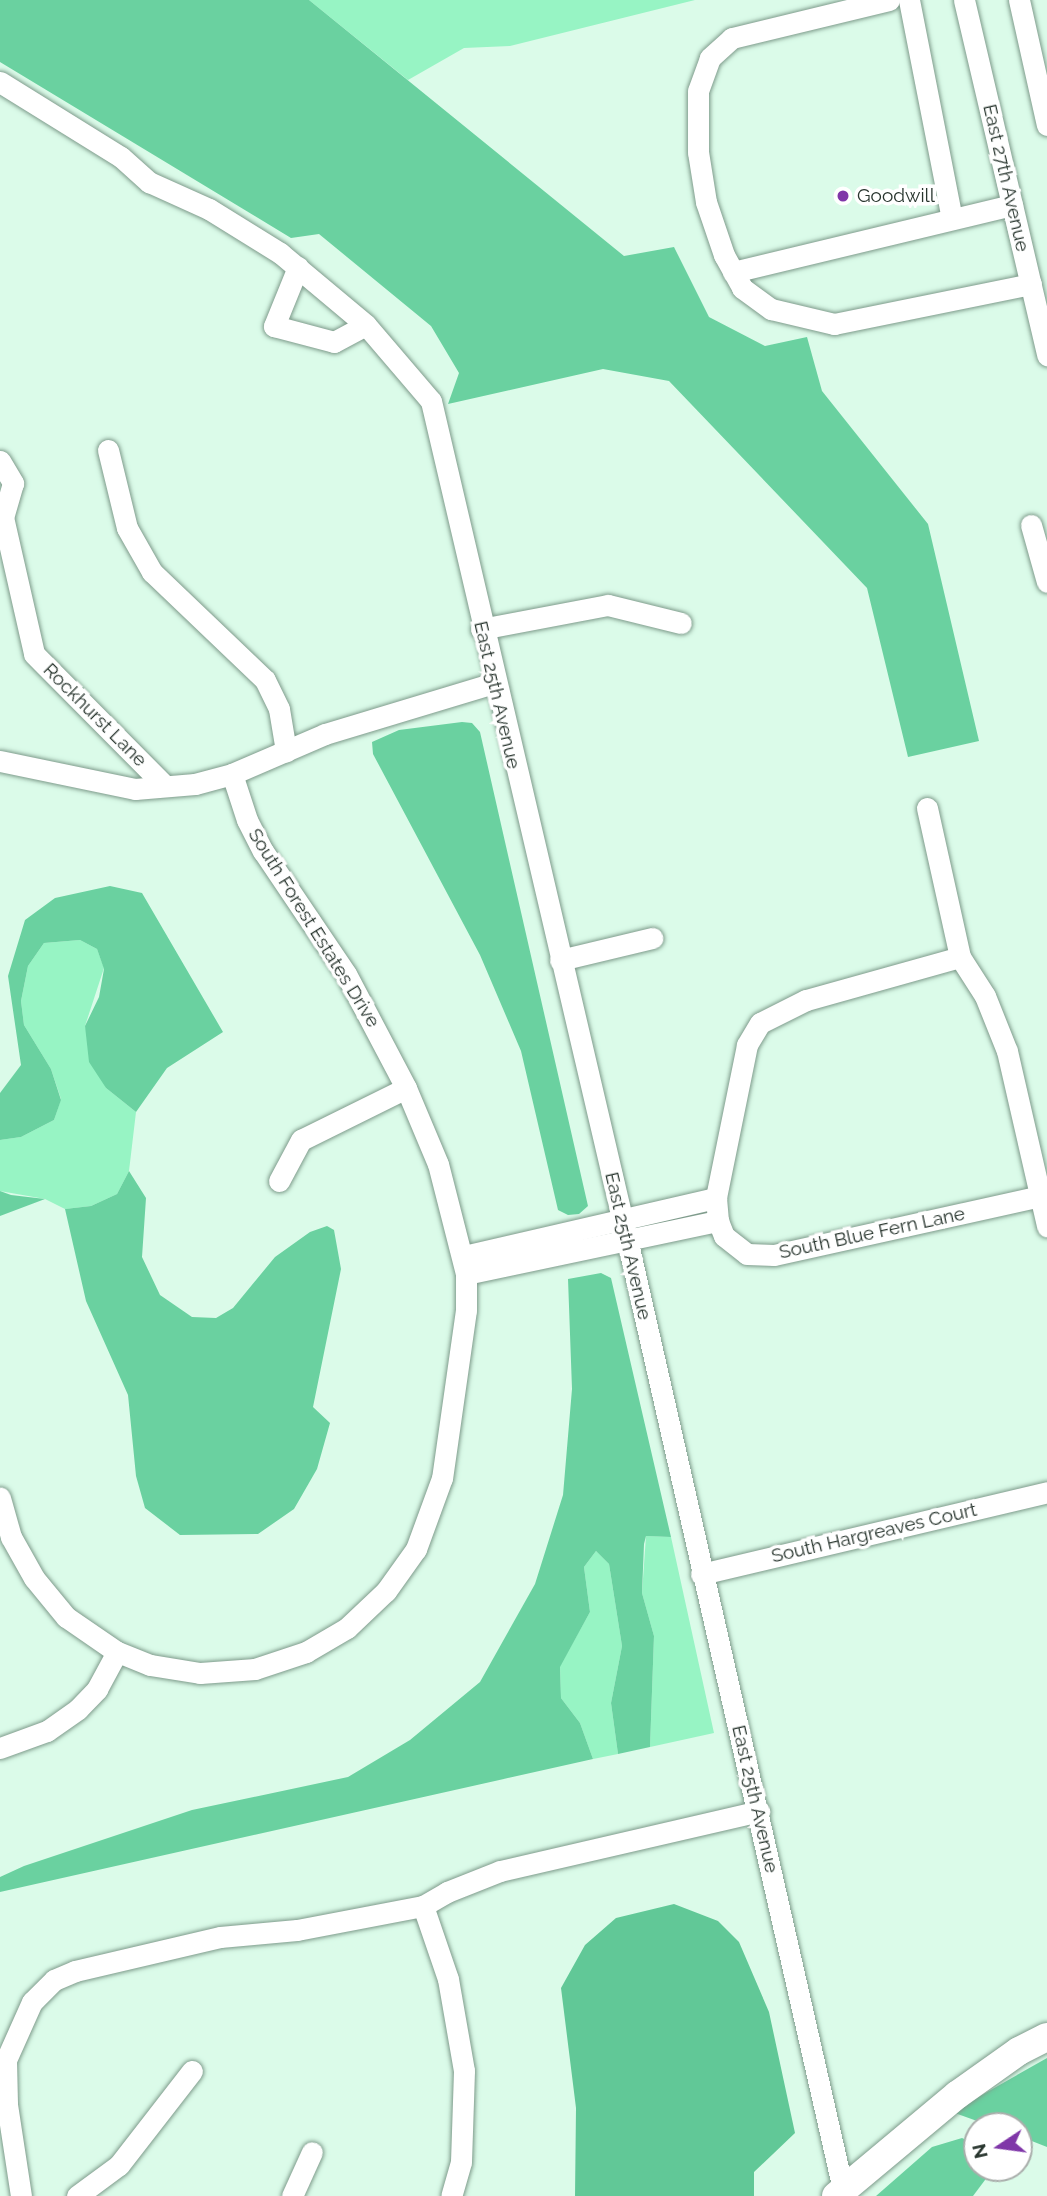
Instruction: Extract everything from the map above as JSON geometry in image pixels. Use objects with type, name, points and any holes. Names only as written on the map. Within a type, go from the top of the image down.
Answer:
[{"type":"main road","points":[[839,2193],[957,2095],[1019,2051],[1047,2037]]},
{"type":"street","points":[[889,0],[732,38],[710,58],[698,90],[698,152],[706,202],[733,272],[742,288],[771,309],[834,324],[1035,272]]},
{"type":"street","points":[[909,0],[953,219]]},
{"type":"street","name":"East 27th Avenue","points":[[964,0],[1012,205],[1035,272],[1047,355]]},
{"type":"street","points":[[1019,0],[1047,125]]},
{"type":"street","name":"East 25th Avenue","points":[[0,82],[121,157],[149,182],[209,209],[298,267],[366,325],[431,401],[481,629],[625,1229],[701,1574],[759,1811],[839,2193]]},
{"type":"street","points":[[733,272],[1012,205]]},
{"type":"street","points":[[298,267],[274,326],[334,342],[366,325]]},
{"type":"street","points":[[107,450],[127,528],[152,572],[265,680],[279,709],[286,751]]},
{"type":"street","name":"Rockhurst Lane","points":[[0,461],[13,483],[2,516],[34,654],[165,786]]},
{"type":"street","points":[[1031,525],[1047,582]]},
{"type":"street","points":[[481,629],[608,605],[681,623]]},
{"type":"street","points":[[0,761],[135,789],[165,786],[232,774],[325,734],[494,683]]},
{"type":"street","name":"South Forest Estates Drive","points":[[0,1497],[11,1537],[34,1578],[66,1617],[117,1653],[150,1665],[200,1673],[255,1669],[306,1653],[347,1628],[386,1591],[416,1549],[442,1478],[461,1356],[465,1265],[438,1164],[406,1088],[346,974],[263,851],[247,820],[232,774]]},
{"type":"street","points":[[927,808],[960,957],[985,996],[1007,1051],[1047,1226]]},
{"type":"street","points":[[561,960],[652,938]]},
{"type":"street","points":[[625,1229],[718,1221],[716,1198],[747,1045],[760,1023],[806,1000],[960,957]]},
{"type":"street","points":[[279,1181],[301,1140],[406,1088]]},
{"type":"street","name":"South Blue Fern Lane","points":[[718,1221],[724,1236],[747,1254],[774,1255],[1041,1196]]},
{"type":"street","points":[[465,1265],[625,1229],[716,1198]]},
{"type":"street","name":"South Hargreaves Court","points":[[701,1574],[1047,1492]]},
{"type":"street","points":[[0,1748],[47,1731],[78,1709],[97,1689],[117,1653]]},
{"type":"street","points":[[21,2196],[3,2061],[32,2002],[54,1980],[75,1971],[220,1937],[297,1930],[423,1906],[447,1892],[500,1871],[759,1811]]},
{"type":"street","points":[[423,1906],[448,1979],[464,2071],[461,2162],[451,2196]]},
{"type":"street","points":[[77,2196],[119,2165],[192,2071]]},
{"type":"street","points":[[292,2196],[312,2152]]},
{"type":"shaded area","points":[[0,0],[309,0],[624,256],[674,247],[709,317],[765,346],[807,337],[822,391],[928,524],[979,741],[908,757],[867,588],[669,381],[603,369],[448,404],[459,373],[431,326],[319,234],[291,238],[0,62]]},
{"type":"shaded area","points":[[309,0],[695,0],[510,46],[464,48],[408,80]]},
{"type":"shaded area","points":[[472,723],[480,732],[588,1206],[579,1214],[568,1215],[558,1210],[521,1051],[480,955],[373,754],[372,742],[399,730]]},
{"type":"shaded area","points":[[110,886],[142,893],[223,1032],[167,1068],[136,1112],[106,1088],[89,1062],[85,1026],[99,997],[104,969],[97,949],[80,940],[44,943],[28,966],[21,1001],[24,1025],[51,1069],[61,1100],[54,1120],[21,1137],[0,1140],[0,1093],[21,1065],[8,976],[25,920],[55,898]]},
{"type":"shaded area","points":[[80,940],[97,949],[104,968],[85,1026],[106,1088],[136,1112],[129,1171],[117,1194],[91,1206],[65,1209],[45,1199],[0,1191],[0,1140],[21,1137],[54,1120],[61,1099],[51,1069],[24,1025],[21,1001],[28,966],[44,943]]},
{"type":"shaded area","points":[[129,1171],[146,1198],[142,1257],[160,1295],[192,1317],[216,1318],[233,1308],[275,1257],[310,1232],[327,1226],[334,1230],[341,1269],[313,1407],[330,1423],[317,1469],[294,1509],[258,1534],[180,1535],[145,1508],[136,1476],[128,1395],[86,1301],[65,1209],[91,1206],[117,1194]]},
{"type":"shaded area","points":[[0,1191],[11,1195],[45,1199],[0,1216]]},
{"type":"shaded area","points":[[601,1273],[611,1278],[671,1537],[646,1536],[644,1544],[642,1593],[654,1636],[650,1747],[618,1754],[611,1703],[622,1646],[609,1564],[596,1551],[584,1567],[590,1612],[560,1667],[561,1698],[580,1723],[593,1759],[0,1892],[0,1877],[24,1866],[192,1810],[348,1777],[410,1740],[480,1682],[535,1584],[563,1495],[572,1389],[568,1279]]},
{"type":"shaded area","points":[[646,1536],[671,1537],[714,1733],[650,1747],[654,1636],[642,1593]]},
{"type":"shaded area","points":[[596,1551],[609,1564],[622,1646],[611,1703],[618,1754],[593,1759],[580,1723],[561,1698],[560,1666],[590,1612],[584,1567]]},
{"type":"shaded area","points":[[674,1904],[718,1921],[739,1942],[769,2012],[795,2133],[754,2172],[754,2196],[575,2196],[576,2108],[561,1988],[585,1945],[616,1918]]},
{"type":"shaded area","points":[[1047,2058],[1047,2147],[1033,2142],[1033,2112],[963,2112],[963,2116],[952,2112]]},
{"type":"shaded area","points":[[963,2138],[963,2182],[984,2182],[973,2196],[876,2196],[932,2147]]},
{"type":"place","name":"Goodwill","points":[[843,196]]}]
